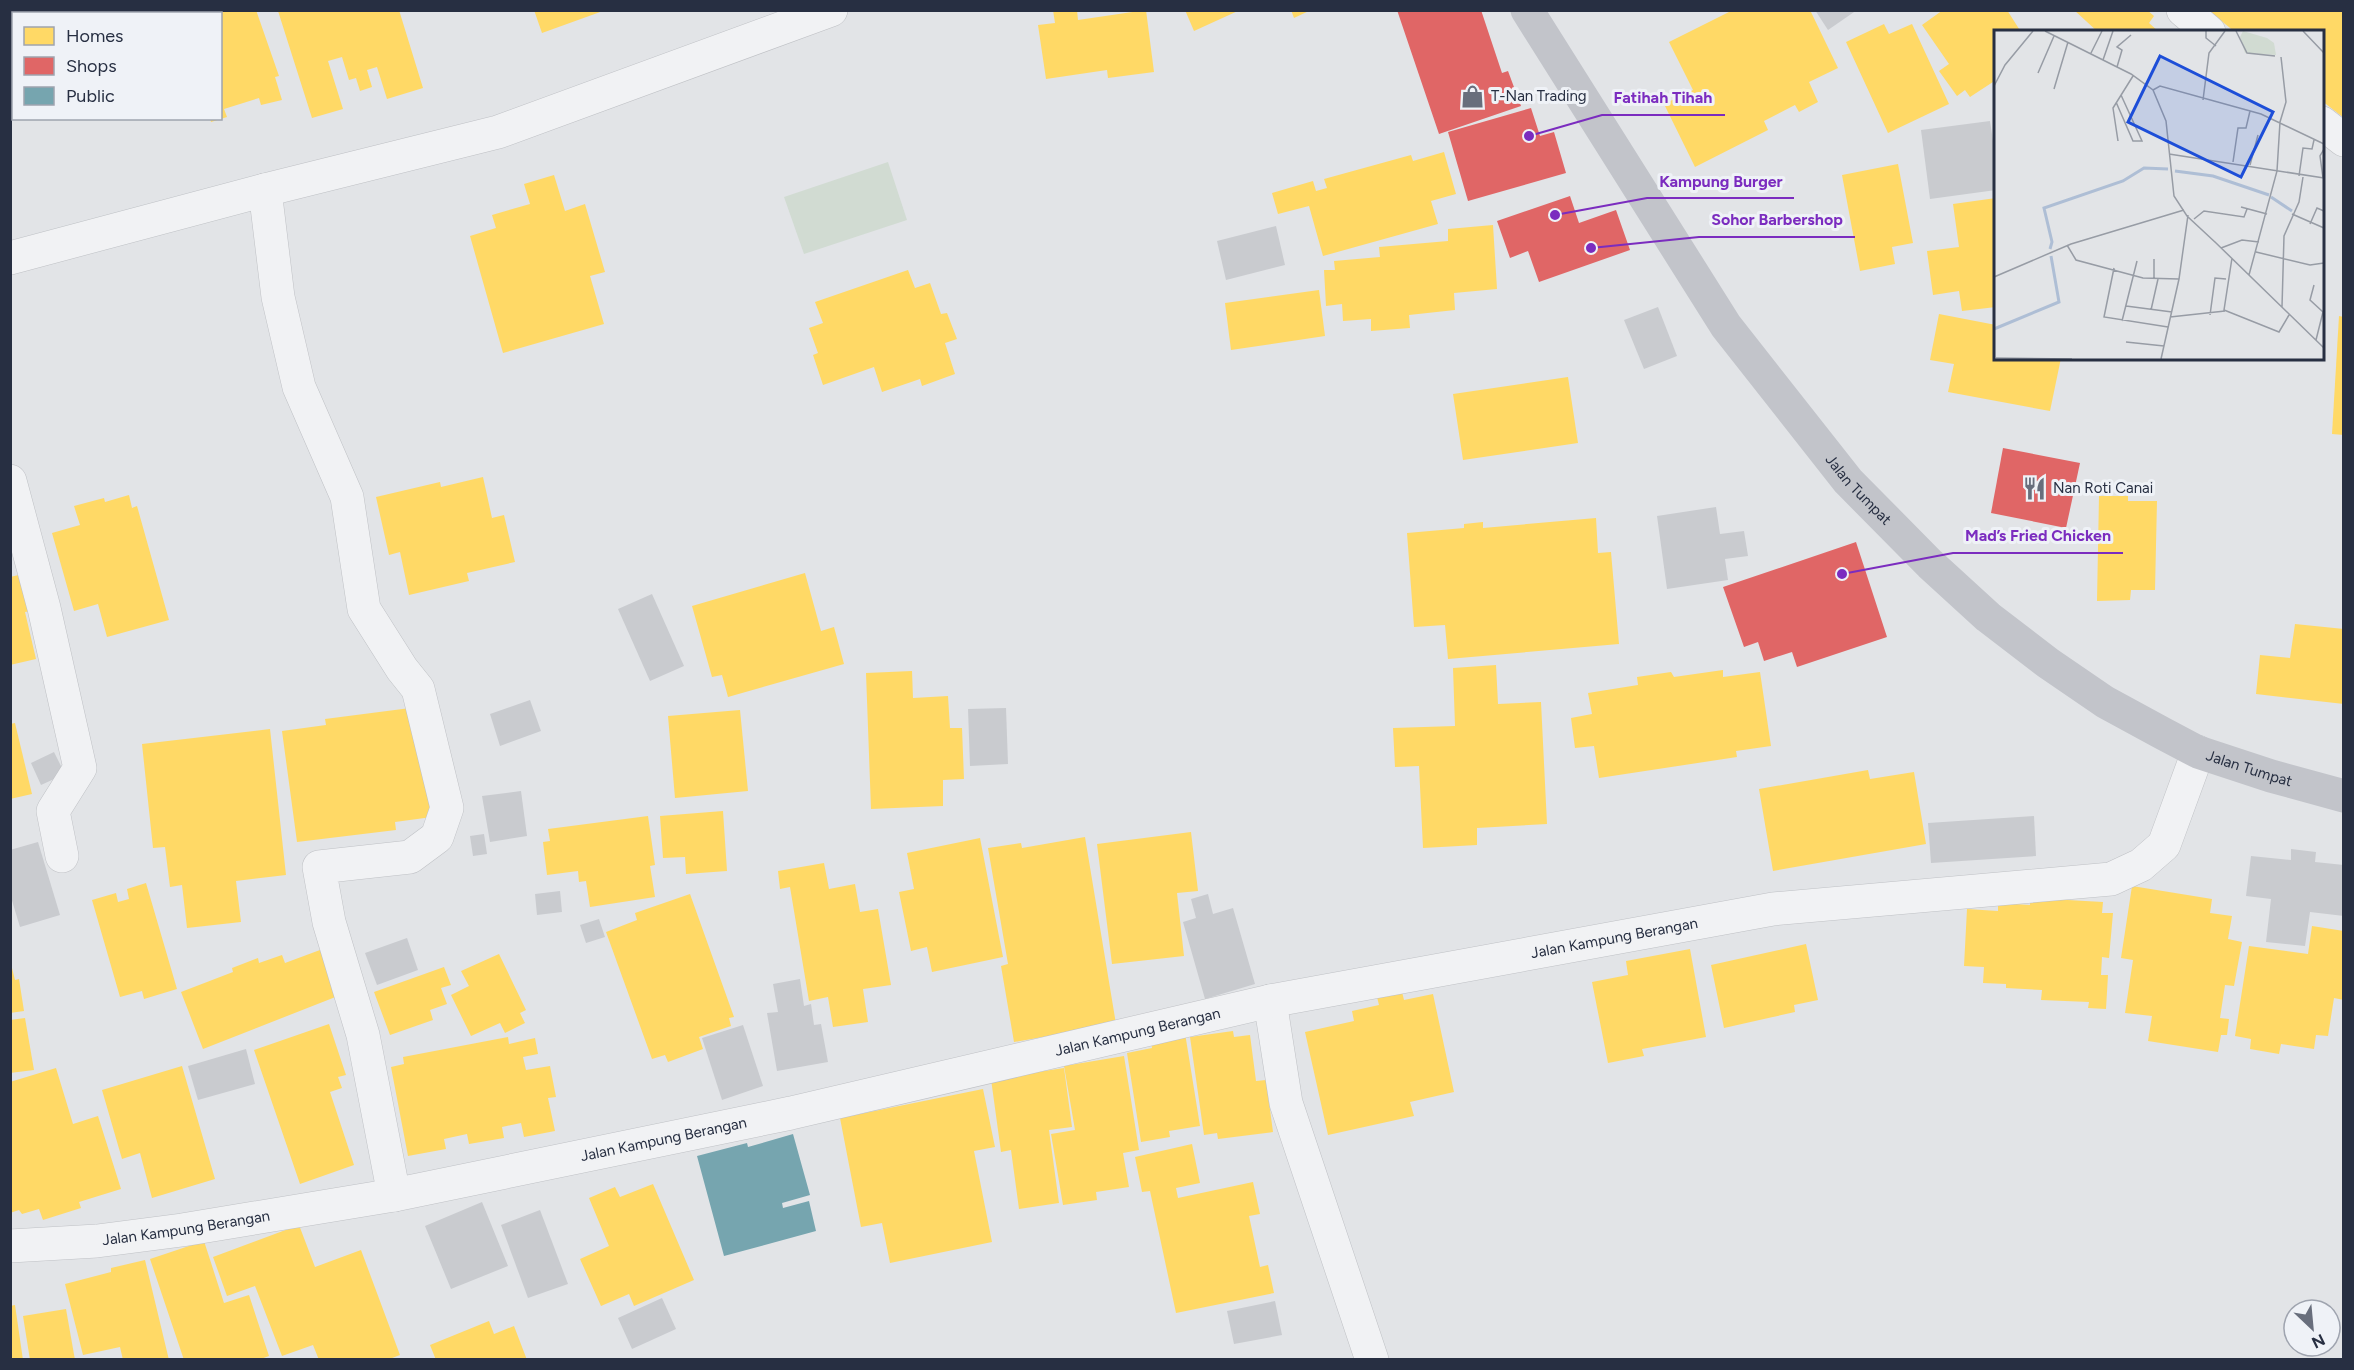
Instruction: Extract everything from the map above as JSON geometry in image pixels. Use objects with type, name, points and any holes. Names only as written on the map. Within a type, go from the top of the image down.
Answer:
[{"type":"main road","name":"Jalan Tumpat","points":[[1527,10],[1726,326],[1848,482],[1930,564],[1988,617],[2048,663],[2105,702],[2198,752],[2343,796]]},
{"type":"street","points":[[10,258],[265,190],[498,132],[831,10]]},
{"type":"street","points":[[2183,10],[2207,30]]},
{"type":"street","points":[[2324,125],[2343,140]]},
{"type":"street","points":[[265,190],[278,297],[299,387],[347,497],[364,609],[402,669],[418,689],[447,808],[437,837],[410,857],[319,867],[329,922],[363,1035],[394,1195]]},
{"type":"street","points":[[10,481],[44,608],[80,768],[54,811],[62,855]]},
{"type":"street","name":"Jalan Kampung Berangan","points":[[10,1246],[97,1241],[160,1233],[394,1195],[791,1113],[1270,1001],[1773,909],[2110,879],[2141,865],[2164,845],[2198,752]]},
{"type":"street","points":[[1270,1001],[1286,1103],[1372,1359]]},
{"type":"shaded area","points":[[888,162],[907,220],[804,254],[784,197]]},
{"type":"building: Homes","points":[[197,10],[256,10],[279,76],[275,77],[282,100],[261,105],[259,98],[224,109],[227,117],[222,119],[222,12],[198,12]]},
{"type":"building: Homes","points":[[399,10],[423,88],[387,99],[377,67],[367,70],[372,87],[360,91],[356,78],[349,80],[342,57],[328,61],[343,109],[312,118],[278,11]]},
{"type":"building: Homes","points":[[534,10],[603,10],[603,11],[542,33]]},
{"type":"building: Homes","points":[[1053,10],[1077,10],[1078,20],[1146,10],[1154,72],[1108,78],[1107,70],[1046,79],[1038,25],[1055,23]]},
{"type":"building: Homes","points":[[1185,10],[1240,10],[1194,31]]},
{"type":"building: Homes","points":[[1291,10],[1311,10],[1294,18]]},
{"type":"building: Homes","points":[[1733,10],[1810,10],[1838,68],[1809,82],[1818,102],[1799,112],[1795,105],[1764,121],[1768,130],[1695,167],[1664,104],[1693,90],[1669,42]]},
{"type":"building: Homes","points":[[1943,10],[2007,10],[2020,30],[1994,30],[1994,81],[1970,97],[1965,90],[1957,96],[1939,71],[1949,64],[1922,25]]},
{"type":"building: Homes","points":[[2074,10],[2147,10],[2154,16],[2149,23],[2157,30],[2096,30]]},
{"type":"building: Homes","points":[[2208,10],[2344,10],[2344,118],[2324,103],[2324,30],[2233,30]]},
{"type":"building: Homes","points":[[1884,24],[1889,34],[1912,24],[1949,104],[1888,133],[1846,42]]},
{"type":"building: Homes","points":[[1444,152],[1456,194],[1431,201],[1438,224],[1323,256],[1309,206],[1278,214],[1272,193],[1313,181],[1316,191],[1327,188],[1324,179],[1411,155],[1413,161]]},
{"type":"building: Homes","points":[[1898,164],[1913,243],[1892,247],[1895,264],[1860,271],[1842,175]]},
{"type":"building: Homes","points":[[554,175],[565,211],[585,204],[605,272],[590,276],[604,324],[503,353],[470,236],[496,228],[492,215],[530,204],[524,184]]},
{"type":"building: Homes","points":[[1994,198],[1994,307],[1962,311],[1959,291],[1933,295],[1927,251],[1959,247],[1953,204]]},
{"type":"building: Homes","points":[[1493,225],[1497,289],[1454,293],[1455,310],[1409,315],[1410,328],[1371,331],[1371,319],[1343,321],[1342,304],[1326,306],[1324,270],[1335,270],[1334,261],[1380,257],[1379,247],[1448,241],[1448,229]]},
{"type":"building: Homes","points":[[908,270],[915,288],[930,283],[941,314],[947,313],[957,339],[945,343],[955,374],[922,386],[920,379],[882,392],[874,367],[823,385],[813,355],[818,353],[809,328],[823,323],[815,302]]},
{"type":"building: Homes","points":[[1319,290],[1325,336],[1231,350],[1225,303]]},
{"type":"building: Homes","points":[[1939,314],[1994,325],[1994,360],[2061,360],[2050,411],[1948,392],[1954,364],[1930,360]]},
{"type":"building: Homes","points":[[2339,316],[2344,317],[2344,435],[2332,434]]},
{"type":"building: Homes","points":[[1568,377],[1578,443],[1463,460],[1453,394]]},
{"type":"building: Homes","points":[[483,477],[492,518],[504,515],[515,562],[467,573],[469,581],[409,595],[400,552],[389,555],[376,497],[440,482],[441,487]]},
{"type":"building: Homes","points":[[129,495],[132,508],[137,506],[169,620],[107,637],[98,604],[74,611],[52,533],[80,525],[74,506],[104,498],[105,502]]},
{"type":"building: Homes","points":[[2099,496],[2128,496],[2128,501],[2157,501],[2155,590],[2131,590],[2130,600],[2097,601]]},
{"type":"building: Homes","points":[[1596,518],[1598,553],[1611,552],[1619,644],[1448,659],[1445,625],[1414,627],[1407,533],[1464,528],[1464,524],[1483,522],[1483,528]]},
{"type":"building: Homes","points":[[805,573],[821,631],[834,627],[844,664],[728,697],[722,675],[712,677],[692,606]]},
{"type":"building: Homes","points":[[23,574],[31,611],[25,612],[36,659],[10,665],[10,577]]},
{"type":"building: Homes","points":[[2295,624],[2344,629],[2344,704],[2256,694],[2260,655],[2290,658]]},
{"type":"building: Homes","points":[[1496,665],[1498,704],[1541,702],[1547,824],[1477,828],[1477,845],[1423,848],[1419,766],[1395,767],[1393,728],[1455,726],[1453,668]]},
{"type":"building: Homes","points":[[1723,670],[1723,677],[1760,672],[1771,746],[1736,751],[1737,757],[1599,778],[1594,746],[1575,748],[1571,718],[1592,714],[1588,693],[1638,685],[1637,677],[1671,672],[1674,677]]},
{"type":"building: Homes","points":[[912,671],[913,698],[948,696],[950,728],[962,728],[964,779],[943,780],[943,806],[871,809],[866,673]]},
{"type":"building: Homes","points":[[418,707],[432,817],[395,822],[396,830],[297,842],[282,731],[326,725],[325,719]]},
{"type":"building: Homes","points":[[740,710],[748,791],[675,798],[668,716]]},
{"type":"building: Homes","points":[[15,723],[32,794],[10,799],[10,724]]},
{"type":"building: Homes","points":[[270,729],[286,875],[236,881],[241,922],[187,928],[182,885],[170,887],[165,847],[153,848],[142,744]]},
{"type":"building: Homes","points":[[1868,770],[1870,779],[1914,772],[1926,844],[1773,871],[1759,789]]},
{"type":"building: Homes","points":[[723,811],[727,871],[686,874],[685,857],[663,858],[660,816]]},
{"type":"building: Homes","points":[[648,816],[655,865],[650,866],[655,897],[590,907],[586,881],[579,882],[578,871],[547,875],[543,842],[550,841],[548,829]]},
{"type":"building: Homes","points":[[1191,832],[1198,891],[1177,893],[1184,956],[1112,964],[1097,844]]},
{"type":"building: Homes","points":[[1085,837],[1116,1024],[1014,1042],[1001,966],[1008,964],[988,848],[1021,843],[1022,848]]},
{"type":"building: Homes","points":[[980,838],[1003,957],[932,972],[927,947],[911,951],[899,892],[914,889],[907,853]]},
{"type":"building: Homes","points":[[824,863],[829,889],[855,884],[860,912],[878,909],[891,985],[863,989],[868,1022],[833,1027],[828,997],[809,1001],[790,887],[780,889],[778,871]]},
{"type":"building: Homes","points":[[146,883],[177,989],[144,999],[142,991],[120,997],[92,900],[116,893],[118,902],[129,899],[127,889]]},
{"type":"building: Homes","points":[[2132,886],[2212,899],[2210,913],[2232,916],[2228,939],[2242,942],[2234,986],[2225,985],[2220,1018],[2229,1019],[2227,1035],[2221,1035],[2218,1052],[2148,1041],[2152,1016],[2125,1013],[2133,960],[2121,958]]},
{"type":"building: Homes","points":[[690,894],[734,1017],[729,1018],[731,1026],[699,1037],[703,1049],[668,1062],[665,1055],[652,1059],[606,932],[637,920],[635,913]]},
{"type":"building: Homes","points":[[2030,898],[2103,902],[2102,913],[2113,913],[2109,958],[2102,957],[2101,975],[2108,975],[2106,1009],[2088,1008],[2089,1002],[2041,1000],[2042,990],[2006,988],[2006,984],[1983,983],[1984,967],[1964,966],[1967,909],[1998,911],[1998,903],[2030,905]]},
{"type":"building: Homes","points":[[2312,926],[2344,931],[2344,1000],[2334,998],[2328,1036],[2316,1035],[2314,1049],[2281,1044],[2279,1054],[2250,1049],[2251,1039],[2235,1036],[2249,946],[2308,954]]},
{"type":"building: Homes","points":[[1806,944],[1818,1000],[1794,1005],[1795,1012],[1724,1028],[1711,965]]},
{"type":"building: Homes","points":[[1690,949],[1706,1037],[1642,1049],[1644,1056],[1608,1063],[1592,982],[1628,975],[1626,961]]},
{"type":"building: Homes","points":[[320,950],[338,996],[203,1049],[181,992],[233,972],[232,968],[258,958],[259,963],[282,955],[285,963]]},
{"type":"building: Homes","points":[[499,954],[526,1010],[520,1013],[525,1023],[505,1033],[500,1023],[471,1036],[451,995],[469,986],[461,971]]},
{"type":"building: Homes","points":[[10,960],[15,980],[19,979],[24,1011],[10,1013]]},
{"type":"building: Homes","points":[[444,967],[451,985],[441,988],[447,1004],[430,1010],[433,1020],[390,1035],[374,992]]},
{"type":"building: Homes","points":[[1402,992],[1404,1000],[1433,994],[1454,1092],[1410,1102],[1414,1116],[1328,1135],[1305,1032],[1354,1021],[1352,1011],[1379,1005],[1377,997]]},
{"type":"building: Homes","points":[[25,1018],[34,1070],[10,1073],[10,1020]]},
{"type":"building: Homes","points":[[329,1024],[346,1075],[338,1077],[342,1088],[330,1092],[354,1165],[300,1184],[254,1050]]},
{"type":"building: Homes","points":[[1233,1031],[1234,1037],[1250,1035],[1256,1081],[1266,1080],[1273,1132],[1218,1139],[1217,1133],[1204,1135],[1190,1037]]},
{"type":"building: Homes","points":[[1185,1033],[1200,1126],[1169,1131],[1170,1137],[1141,1142],[1127,1053],[1152,1048],[1150,1038]]},
{"type":"building: Homes","points":[[508,1037],[509,1044],[535,1038],[538,1054],[523,1057],[526,1070],[550,1066],[556,1097],[548,1098],[555,1131],[524,1137],[521,1123],[502,1127],[504,1138],[469,1144],[467,1134],[444,1139],[446,1149],[408,1156],[391,1067],[404,1064],[403,1057]]},
{"type":"building: Homes","points":[[1124,1056],[1139,1150],[1123,1153],[1129,1187],[1096,1192],[1097,1200],[1063,1205],[1051,1134],[1075,1130],[1064,1066]]},
{"type":"building: Homes","points":[[182,1066],[215,1179],[152,1198],[140,1153],[122,1159],[102,1090]]},
{"type":"building: Homes","points":[[56,1068],[73,1124],[98,1116],[121,1189],[79,1202],[81,1208],[43,1220],[39,1209],[22,1214],[19,1210],[10,1213],[10,1082]]},
{"type":"building: Homes","points":[[1064,1068],[1072,1127],[1049,1130],[1059,1203],[1019,1209],[1011,1150],[1001,1152],[991,1079]]},
{"type":"building: Homes","points":[[983,1089],[995,1147],[974,1151],[992,1242],[890,1263],[882,1223],[861,1227],[840,1118]]},
{"type":"building: Homes","points":[[1192,1144],[1200,1183],[1176,1188],[1178,1198],[1253,1182],[1260,1214],[1249,1216],[1260,1267],[1268,1265],[1274,1293],[1176,1313],[1150,1191],[1142,1192],[1135,1157]]},
{"type":"building: Homes","points":[[653,1184],[694,1280],[634,1306],[629,1294],[601,1306],[580,1259],[609,1246],[589,1198],[615,1187],[620,1197]]},
{"type":"building: Homes","points":[[299,1225],[315,1267],[361,1250],[400,1355],[387,1360],[319,1360],[313,1345],[282,1356],[255,1286],[227,1296],[213,1257]]},
{"type":"building: Homes","points":[[204,1241],[224,1303],[249,1295],[269,1356],[258,1360],[184,1360],[150,1259]]},
{"type":"building: Homes","points":[[145,1260],[169,1360],[123,1360],[120,1347],[83,1355],[65,1284],[111,1272],[111,1268]]},
{"type":"building: Homes","points":[[15,1305],[23,1360],[10,1360],[10,1306]]},
{"type":"building: Homes","points":[[66,1309],[75,1360],[30,1360],[23,1316]]},
{"type":"building: Homes","points":[[489,1321],[494,1334],[514,1326],[527,1360],[436,1360],[430,1345]]},
{"type":"building: Shops","points":[[1397,10],[1481,10],[1502,73],[1508,71],[1521,106],[1439,134]]},
{"type":"building: Shops","points":[[1531,108],[1540,136],[1554,132],[1566,173],[1468,201],[1448,132]]},
{"type":"building: Shops","points":[[1570,196],[1579,223],[1616,210],[1630,250],[1539,282],[1528,251],[1510,258],[1497,221]]},
{"type":"building: Shops","name":"Nan Roti Canai","points":[[2003,448],[2080,463],[2066,528],[1991,513]]},
{"type":"building: Shops","points":[[1856,542],[1887,637],[1797,667],[1792,652],[1764,661],[1758,642],[1744,647],[1723,587]]},
{"type":"building: Public","points":[[793,1134],[810,1195],[782,1203],[783,1208],[809,1201],[816,1231],[724,1256],[697,1156],[747,1143],[748,1147]]},
{"type":"building: Other","points":[[1815,10],[1857,10],[1828,30]]},
{"type":"building: Other","points":[[1990,121],[1994,148],[1994,190],[1930,199],[1921,130]]},
{"type":"building: Other","points":[[1276,226],[1285,265],[1226,280],[1217,241]]},
{"type":"building: Other","points":[[1658,307],[1677,356],[1644,369],[1624,320]]},
{"type":"building: Other","points":[[1716,507],[1720,534],[1744,531],[1748,556],[1725,559],[1728,580],[1667,589],[1657,516]]},
{"type":"building: Other","points":[[652,594],[684,666],[650,681],[618,609]]},
{"type":"building: Other","points":[[530,700],[541,731],[500,746],[490,714]]},
{"type":"building: Other","points":[[1006,708],[1008,764],[970,766],[968,709]]},
{"type":"building: Other","points":[[54,752],[65,774],[41,785],[31,763]]},
{"type":"building: Other","points":[[521,791],[527,836],[490,842],[482,796]]},
{"type":"building: Other","points":[[2034,816],[2036,856],[1931,863],[1928,823]]},
{"type":"building: Other","points":[[484,834],[487,854],[473,856],[470,836]]},
{"type":"building: Other","points":[[38,842],[60,915],[20,927],[10,894],[10,850]]},
{"type":"building: Other","points":[[2291,849],[2316,852],[2315,862],[2344,865],[2344,916],[2310,912],[2305,946],[2266,942],[2271,899],[2246,896],[2251,856],[2291,860]]},
{"type":"building: Other","points":[[560,891],[562,912],[537,915],[535,894]]},
{"type":"building: Other","points":[[1208,894],[1213,914],[1233,908],[1255,984],[1205,999],[1183,922],[1196,918],[1191,899]]},
{"type":"building: Other","points":[[599,919],[605,937],[586,943],[580,925]]},
{"type":"building: Other","points":[[407,938],[418,970],[377,985],[365,953]]},
{"type":"building: Other","points":[[800,979],[804,1006],[811,1004],[814,1025],[821,1024],[828,1062],[777,1071],[767,1013],[778,1012],[773,984]]},
{"type":"building: Other","points":[[743,1025],[763,1086],[722,1100],[702,1038]]},
{"type":"building: Other","points":[[246,1049],[255,1084],[198,1100],[188,1066]]},
{"type":"building: Other","points":[[482,1202],[508,1266],[451,1289],[425,1226]]},
{"type":"building: Other","points":[[540,1210],[568,1284],[528,1298],[501,1225]]},
{"type":"building: Other","points":[[662,1298],[676,1329],[632,1349],[618,1318]]},
{"type":"building: Other","points":[[1275,1301],[1282,1335],[1234,1344],[1227,1311]]},
{"type":"place","name":"T-Nan Trading","points":[[1473,96]]},
{"type":"place","name":"Fatihah Tihah","points":[[1529,136]]},
{"type":"place","name":"Kampung Burger","points":[[1555,215]]},
{"type":"place","name":"Sohor Barbershop","points":[[1591,248]]},
{"type":"place","name":"Nan Roti Canai","points":[[2035,488]]},
{"type":"place","name":"Mad’s Fried Chicken","points":[[1842,574]]}]
